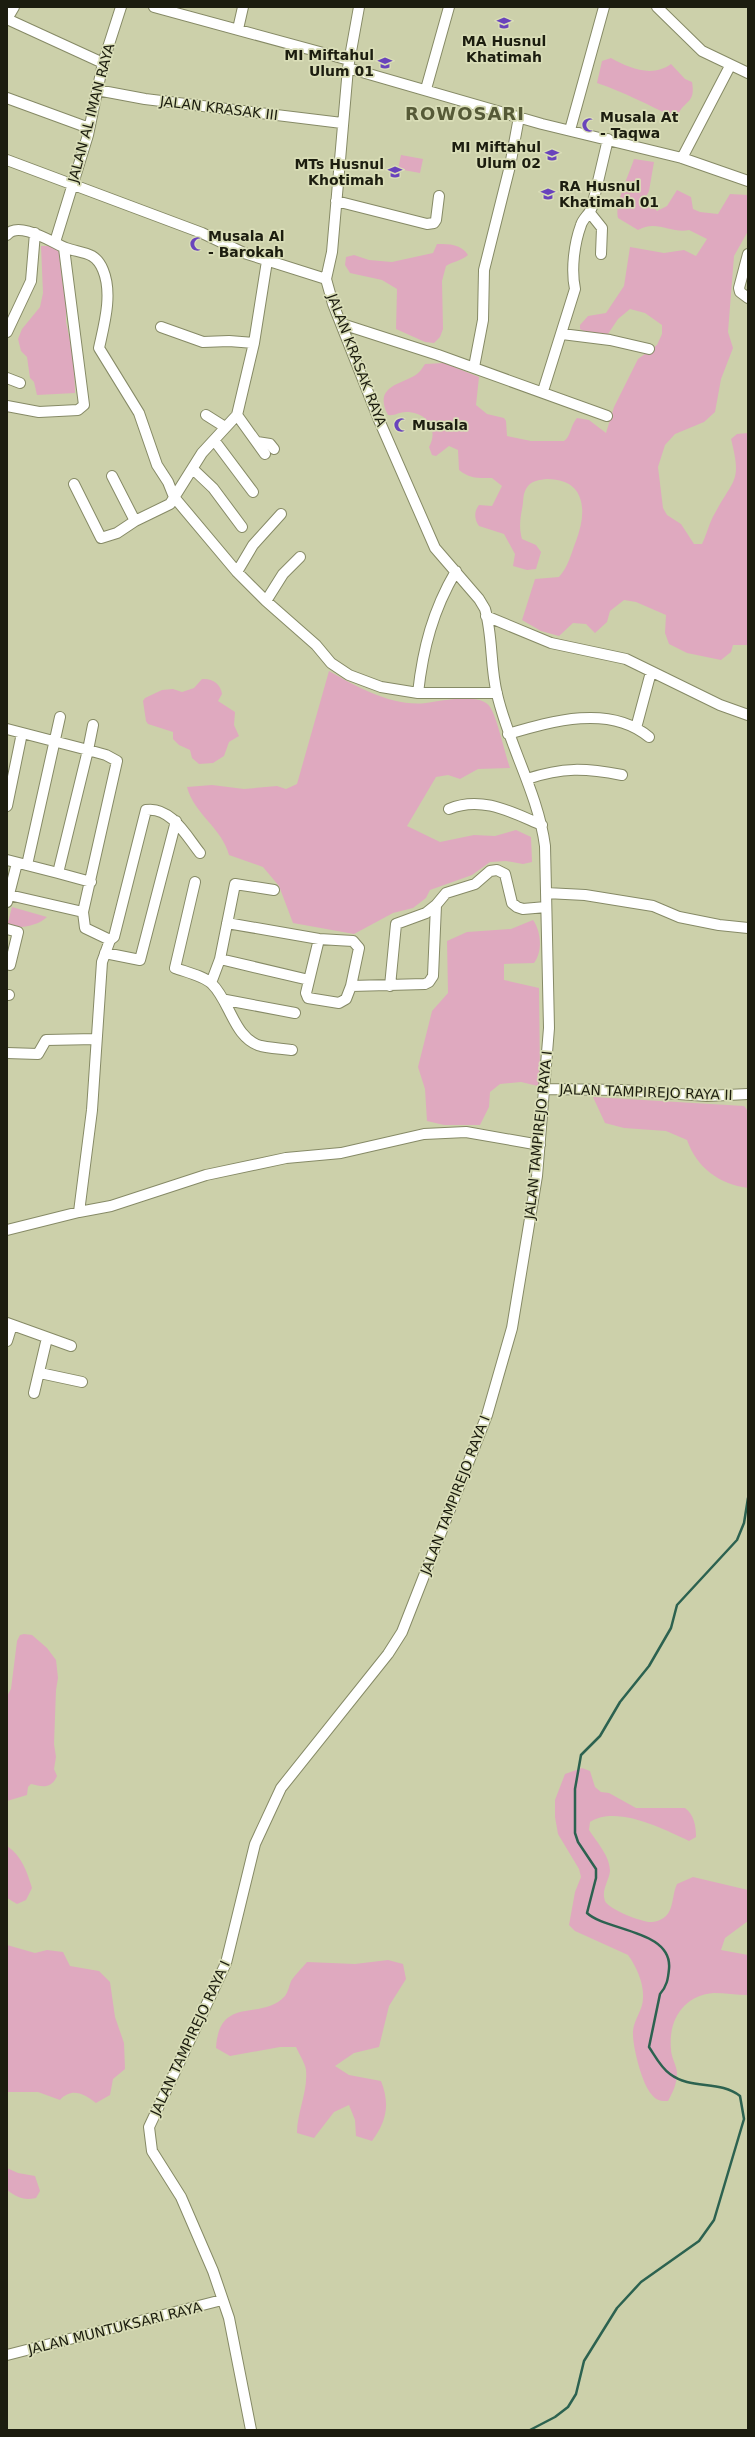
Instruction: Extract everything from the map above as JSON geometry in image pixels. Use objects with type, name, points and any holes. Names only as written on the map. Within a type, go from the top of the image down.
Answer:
[{"type":"street","points":[[14,7],[7,19],[103,63]]},
{"type":"street","name":"JALAN AL IMAN RAYA","points":[[55,242],[89,128],[103,63],[121,7]]},
{"type":"street","points":[[154,7],[238,29],[519,117],[682,158],[748,181]]},
{"type":"street","points":[[238,29],[243,7]]},
{"type":"street","name":"JALAN KRASAK RAYA","points":[[359,7],[349,64],[342,123],[332,252],[326,280],[333,304],[379,420],[435,548],[479,599],[486,616]]},
{"type":"street","points":[[426,89],[449,7]]},
{"type":"street","points":[[570,130],[604,7]]},
{"type":"street","points":[[657,7],[702,51],[730,66],[748,73]]},
{"type":"street","points":[[682,158],[730,66]]},
{"type":"street","name":"JALAN KRASAK III","points":[[97,90],[145,99],[342,123]]},
{"type":"street","points":[[7,98],[89,128]]},
{"type":"street","points":[[474,367],[483,320],[484,270],[510,166],[519,117]]},
{"type":"street","points":[[542,391],[562,334],[575,289],[572,275],[581,223],[590,213],[608,139]]},
{"type":"street","points":[[7,160],[72,186],[159,216],[267,261],[326,280]]},
{"type":"street","points":[[336,201],[427,224],[434,223],[436,220],[439,196]]},
{"type":"street","points":[[590,213],[602,228],[601,254]]},
{"type":"street","points":[[7,235],[14,230],[35,233],[64,248],[92,256],[103,270],[107,286],[106,315],[99,348],[139,413],[157,465],[168,482],[174,497],[237,572],[266,601],[316,645],[331,663],[349,675],[381,687],[418,693],[497,693]]},
{"type":"street","points":[[7,332],[31,281],[35,233]]},
{"type":"street","points":[[7,406],[39,412],[78,410],[84,404],[64,248]]},
{"type":"street","points":[[748,254],[739,288],[740,292],[748,298]]},
{"type":"street","points":[[74,484],[100,537],[117,533],[135,521],[170,504],[202,453],[237,415],[254,343],[267,261]]},
{"type":"street","points":[[342,324],[474,367],[607,416]]},
{"type":"street","points":[[161,327],[203,342],[229,341],[254,343]]},
{"type":"street","points":[[562,334],[610,340],[649,349]]},
{"type":"street","points":[[7,378],[20,383]]},
{"type":"street","points":[[206,415],[225,427]]},
{"type":"street","points":[[237,415],[257,442],[270,444],[269,452]]},
{"type":"street","points":[[214,440],[253,492]]},
{"type":"street","points":[[193,469],[212,488],[242,527]]},
{"type":"street","points":[[112,476],[135,521]]},
{"type":"street","points":[[237,572],[253,545],[281,514]]},
{"type":"street","points":[[266,601],[283,574],[300,557]]},
{"type":"street","points":[[418,693],[422,656],[430,626],[441,596],[456,571]]},
{"type":"street","points":[[486,616],[551,643],[626,659],[720,705],[748,715]]},
{"type":"street","name":"JALAN TAMPIREJO RAYA I","points":[[252,2430],[229,2318],[213,2270],[181,2198],[152,2151],[149,2127],[226,1963],[255,1844],[281,1788],[388,1654],[409,1620],[487,1415],[512,1328],[537,1176],[549,1028],[545,846],[542,825],[527,779],[508,734],[497,693],[486,616]]},
{"type":"street","points":[[636,728],[651,672]]},
{"type":"street","points":[[27,866],[60,717]]},
{"type":"street","points":[[508,734],[545,723],[577,718],[610,720],[636,728],[649,737]]},
{"type":"street","points":[[58,873],[93,725]]},
{"type":"street","points":[[7,729],[106,755],[117,761],[91,882],[83,912],[85,928],[110,940]]},
{"type":"street","points":[[7,806],[22,733]]},
{"type":"street","points":[[527,779],[549,771],[569,769],[586,769],[622,775]]},
{"type":"street","points":[[450,809],[459,805],[480,803],[512,811],[542,825]]},
{"type":"street","points":[[79,1212],[92,1110],[102,962],[110,940],[114,937],[144,813],[150,809],[176,821],[200,853]]},
{"type":"street","points":[[105,953],[140,960],[176,821]]},
{"type":"street","points":[[83,912],[8,899],[12,861],[91,882]]},
{"type":"street","points":[[390,986],[396,924],[419,917],[436,905],[446,893],[452,889],[470,886],[490,870],[498,870],[504,874],[508,880],[512,903],[517,907],[546,907]]},
{"type":"street","points":[[195,882],[176,968],[211,983],[226,1000],[236,1025],[246,1037],[259,1046],[292,1050]]},
{"type":"street","points":[[211,983],[220,958],[235,884],[274,890]]},
{"type":"street","points":[[546,893],[586,895],[653,906],[685,919],[748,928]]},
{"type":"street","points":[[351,986],[425,984],[432,979],[436,905]]},
{"type":"street","points":[[227,923],[319,939],[353,941],[358,945],[351,986],[346,999],[339,1003],[308,998],[306,993],[319,939]]},
{"type":"street","points":[[7,929],[18,932],[10,965],[7,964]]},
{"type":"street","points":[[220,958],[310,980]]},
{"type":"street","points":[[226,1000],[294,1013]]},
{"type":"street","points":[[7,1053],[38,1054],[46,1040],[96,1039]]},
{"type":"street","name":"JALAN TAMPIREJO RAYA II","points":[[544,1089],[622,1090],[707,1096],[748,1094]]},
{"type":"street","points":[[7,1230],[79,1212],[111,1206],[206,1175],[286,1158],[341,1153],[424,1134],[466,1132],[540,1145]]},
{"type":"street","points":[[7,1341],[10,1324],[71,1346]]},
{"type":"street","points":[[34,1393],[40,1373],[47,1338]]},
{"type":"street","points":[[40,1373],[82,1382]]},
{"type":"street","name":"JALAN MUNTUKSARI RAYA","points":[[7,2355],[222,2300]]},
{"type":"shaded area","points":[[611,58],[633,68],[648,71],[664,68],[671,64],[685,79],[692,82],[693,89],[691,98],[680,110],[678,115],[674,117],[597,83],[602,61]]},
{"type":"shaded area","points":[[401,155],[423,159],[420,173],[398,169]]},
{"type":"shaded area","points":[[634,159],[654,162],[649,191],[645,199],[657,211],[667,206],[677,190],[691,197],[693,209],[700,212],[718,214],[730,194],[748,195],[748,231],[734,256],[728,332],[733,348],[721,379],[715,412],[704,422],[675,434],[665,445],[658,467],[663,508],[667,515],[681,524],[694,544],[702,544],[713,517],[731,486],[736,472],[731,439],[737,434],[748,433],[748,645],[733,645],[731,652],[721,660],[687,653],[669,644],[665,633],[666,615],[636,602],[624,600],[610,611],[607,622],[595,633],[586,624],[573,623],[559,636],[541,631],[522,620],[535,579],[559,577],[569,560],[582,520],[581,500],[577,491],[570,485],[560,481],[547,479],[534,481],[528,486],[525,491],[520,520],[521,535],[522,539],[536,545],[541,552],[536,569],[527,570],[513,566],[515,554],[504,534],[479,526],[475,518],[475,512],[479,505],[492,506],[502,486],[492,478],[478,478],[463,473],[459,470],[458,450],[449,446],[436,456],[432,455],[429,447],[433,434],[432,428],[425,418],[420,415],[406,412],[388,415],[384,405],[384,397],[387,391],[392,387],[417,374],[425,364],[444,363],[479,377],[476,405],[487,414],[504,418],[506,421],[507,436],[531,441],[564,441],[577,418],[589,420],[606,433],[614,407],[638,359],[657,345],[662,334],[662,325],[645,313],[630,309],[618,319],[606,337],[587,333],[580,329],[580,325],[588,316],[606,313],[624,286],[630,247],[664,253],[684,250],[696,256],[707,239],[689,230],[683,231],[651,226],[638,230],[618,218],[617,212],[620,197]]},
{"type":"shaded area","points":[[437,244],[459,247],[468,255],[463,259],[446,266],[442,281],[443,329],[440,337],[434,343],[425,342],[396,329],[397,289],[382,280],[350,273],[345,265],[346,257],[354,255],[369,260],[392,262],[433,253]]},
{"type":"shaded area","points":[[41,246],[58,246],[63,286],[66,293],[66,322],[74,360],[75,393],[37,395],[34,382],[30,378],[27,357],[21,351],[18,339],[22,329],[40,307],[43,293]]},
{"type":"shaded area","points":[[329,671],[363,689],[388,699],[401,702],[426,703],[450,699],[470,699],[485,702],[493,712],[510,768],[478,769],[460,779],[448,775],[436,777],[407,826],[440,842],[474,835],[495,836],[516,830],[531,837],[532,862],[523,864],[506,861],[490,862],[472,875],[430,890],[426,898],[413,908],[393,913],[354,934],[293,923],[279,886],[263,867],[229,855],[220,837],[191,797],[187,787],[212,785],[244,789],[277,786],[286,789],[297,784]]},
{"type":"shaded area","points":[[202,679],[215,682],[220,687],[222,694],[218,701],[235,712],[234,725],[239,736],[229,742],[224,756],[213,763],[199,764],[192,758],[190,750],[179,745],[173,739],[173,732],[148,724],[146,721],[143,701],[145,698],[162,690],[173,689],[182,692],[194,688]]},
{"type":"shaded area","points":[[12,907],[47,917],[34,925],[17,927],[7,926]]},
{"type":"shaded area","points":[[533,920],[538,930],[540,941],[537,958],[534,963],[504,964],[504,980],[539,988],[540,1081],[538,1086],[521,1082],[500,1084],[490,1092],[489,1107],[480,1125],[444,1125],[427,1121],[425,1089],[418,1067],[432,1011],[448,993],[447,941],[467,932],[511,929]]},
{"type":"shaded area","points":[[593,1097],[744,1106],[748,1111],[748,1188],[728,1183],[710,1173],[697,1159],[687,1140],[666,1131],[624,1128],[605,1123]]},
{"type":"shaded area","points":[[20,1635],[32,1635],[47,1648],[56,1660],[58,1678],[56,1690],[54,1744],[56,1757],[54,1769],[57,1776],[52,1783],[46,1786],[31,1784],[28,1787],[27,1795],[7,1801],[7,1696],[11,1689],[17,1641]]},
{"type":"shaded area","points":[[582,1768],[590,1771],[595,1787],[601,1792],[609,1793],[636,1808],[685,1808],[691,1814],[696,1828],[696,1837],[689,1841],[653,1825],[626,1817],[601,1817],[590,1822],[589,1830],[608,1860],[610,1871],[604,1897],[605,1901],[612,1908],[641,1920],[648,1922],[657,1921],[669,1913],[677,1884],[693,1877],[748,1890],[748,1921],[725,1938],[721,1950],[748,1955],[748,1995],[714,1993],[703,1995],[686,2004],[680,2011],[672,2028],[671,2052],[677,2076],[672,2094],[668,2101],[657,2100],[648,2090],[641,2074],[636,2055],[633,2031],[635,2022],[642,2007],[643,1992],[641,1981],[634,1964],[628,1955],[575,1931],[569,1925],[575,1892],[581,1877],[579,1869],[558,1834],[555,1817],[555,1800],[565,1774]]},
{"type":"shaded area","points":[[7,1846],[20,1859],[26,1870],[32,1888],[26,1900],[17,1904],[7,1898]]},
{"type":"shaded area","points":[[7,1945],[35,1953],[47,1950],[63,1952],[70,1966],[99,1971],[110,1982],[115,2017],[124,2043],[125,2069],[113,2079],[110,2095],[96,2103],[78,2093],[69,2094],[60,2100],[38,2092],[7,2092]]},
{"type":"shaded area","points":[[388,1960],[403,1964],[406,1979],[389,2006],[379,2047],[354,2053],[335,2066],[349,2075],[381,2081],[386,2097],[386,2112],[377,2134],[372,2141],[356,2136],[355,2120],[349,2105],[334,2112],[314,2138],[297,2133],[297,2125],[304,2094],[306,2070],[296,2047],[280,2047],[230,2056],[216,2048],[219,2031],[225,2021],[233,2015],[265,2008],[276,2003],[285,1996],[291,1981],[307,1962],[355,1964]]},
{"type":"shaded area","points":[[7,2168],[18,2173],[35,2176],[40,2191],[36,2198],[20,2198],[7,2190]]},
{"type":"waterway","points":[[530,2430],[555,2417],[568,2407],[576,2394],[584,2361],[617,2308],[641,2282],[699,2241],[714,2220],[744,2119],[740,2096],[724,2088],[696,2084],[678,2079],[664,2069],[649,2047],[660,1994],[668,1979],[669,1969],[667,1956],[661,1946],[650,1939],[637,1933],[608,1924],[587,1913],[596,1878],[596,1869],[578,1842],[575,1833],[575,1789],[581,1755],[600,1736],[620,1702],[649,1666],[671,1628],[677,1605],[737,1540],[744,1523],[748,1498]]},
{"type":"place","name":"MA Husnul Khatimah","points":[[504,23]]},
{"type":"place","name":"MI Miftahul Ulum 01","points":[[385,63]]},
{"type":"place","name":"Musala At - Taqwa","points":[[589,125]]},
{"type":"place","name":"MI Miftahul Ulum 02","points":[[552,155]]},
{"type":"place","name":"MTs Husnul Khotimah","points":[[395,172]]},
{"type":"place","name":"RA Husnul Khatimah 01","points":[[548,194]]},
{"type":"place","name":"Musala Al - Barokah","points":[[197,244]]},
{"type":"place","name":"Musala","points":[[401,425]]},
{"type":"district","name":"ROWOSARI","points":[[465,113]]}]
